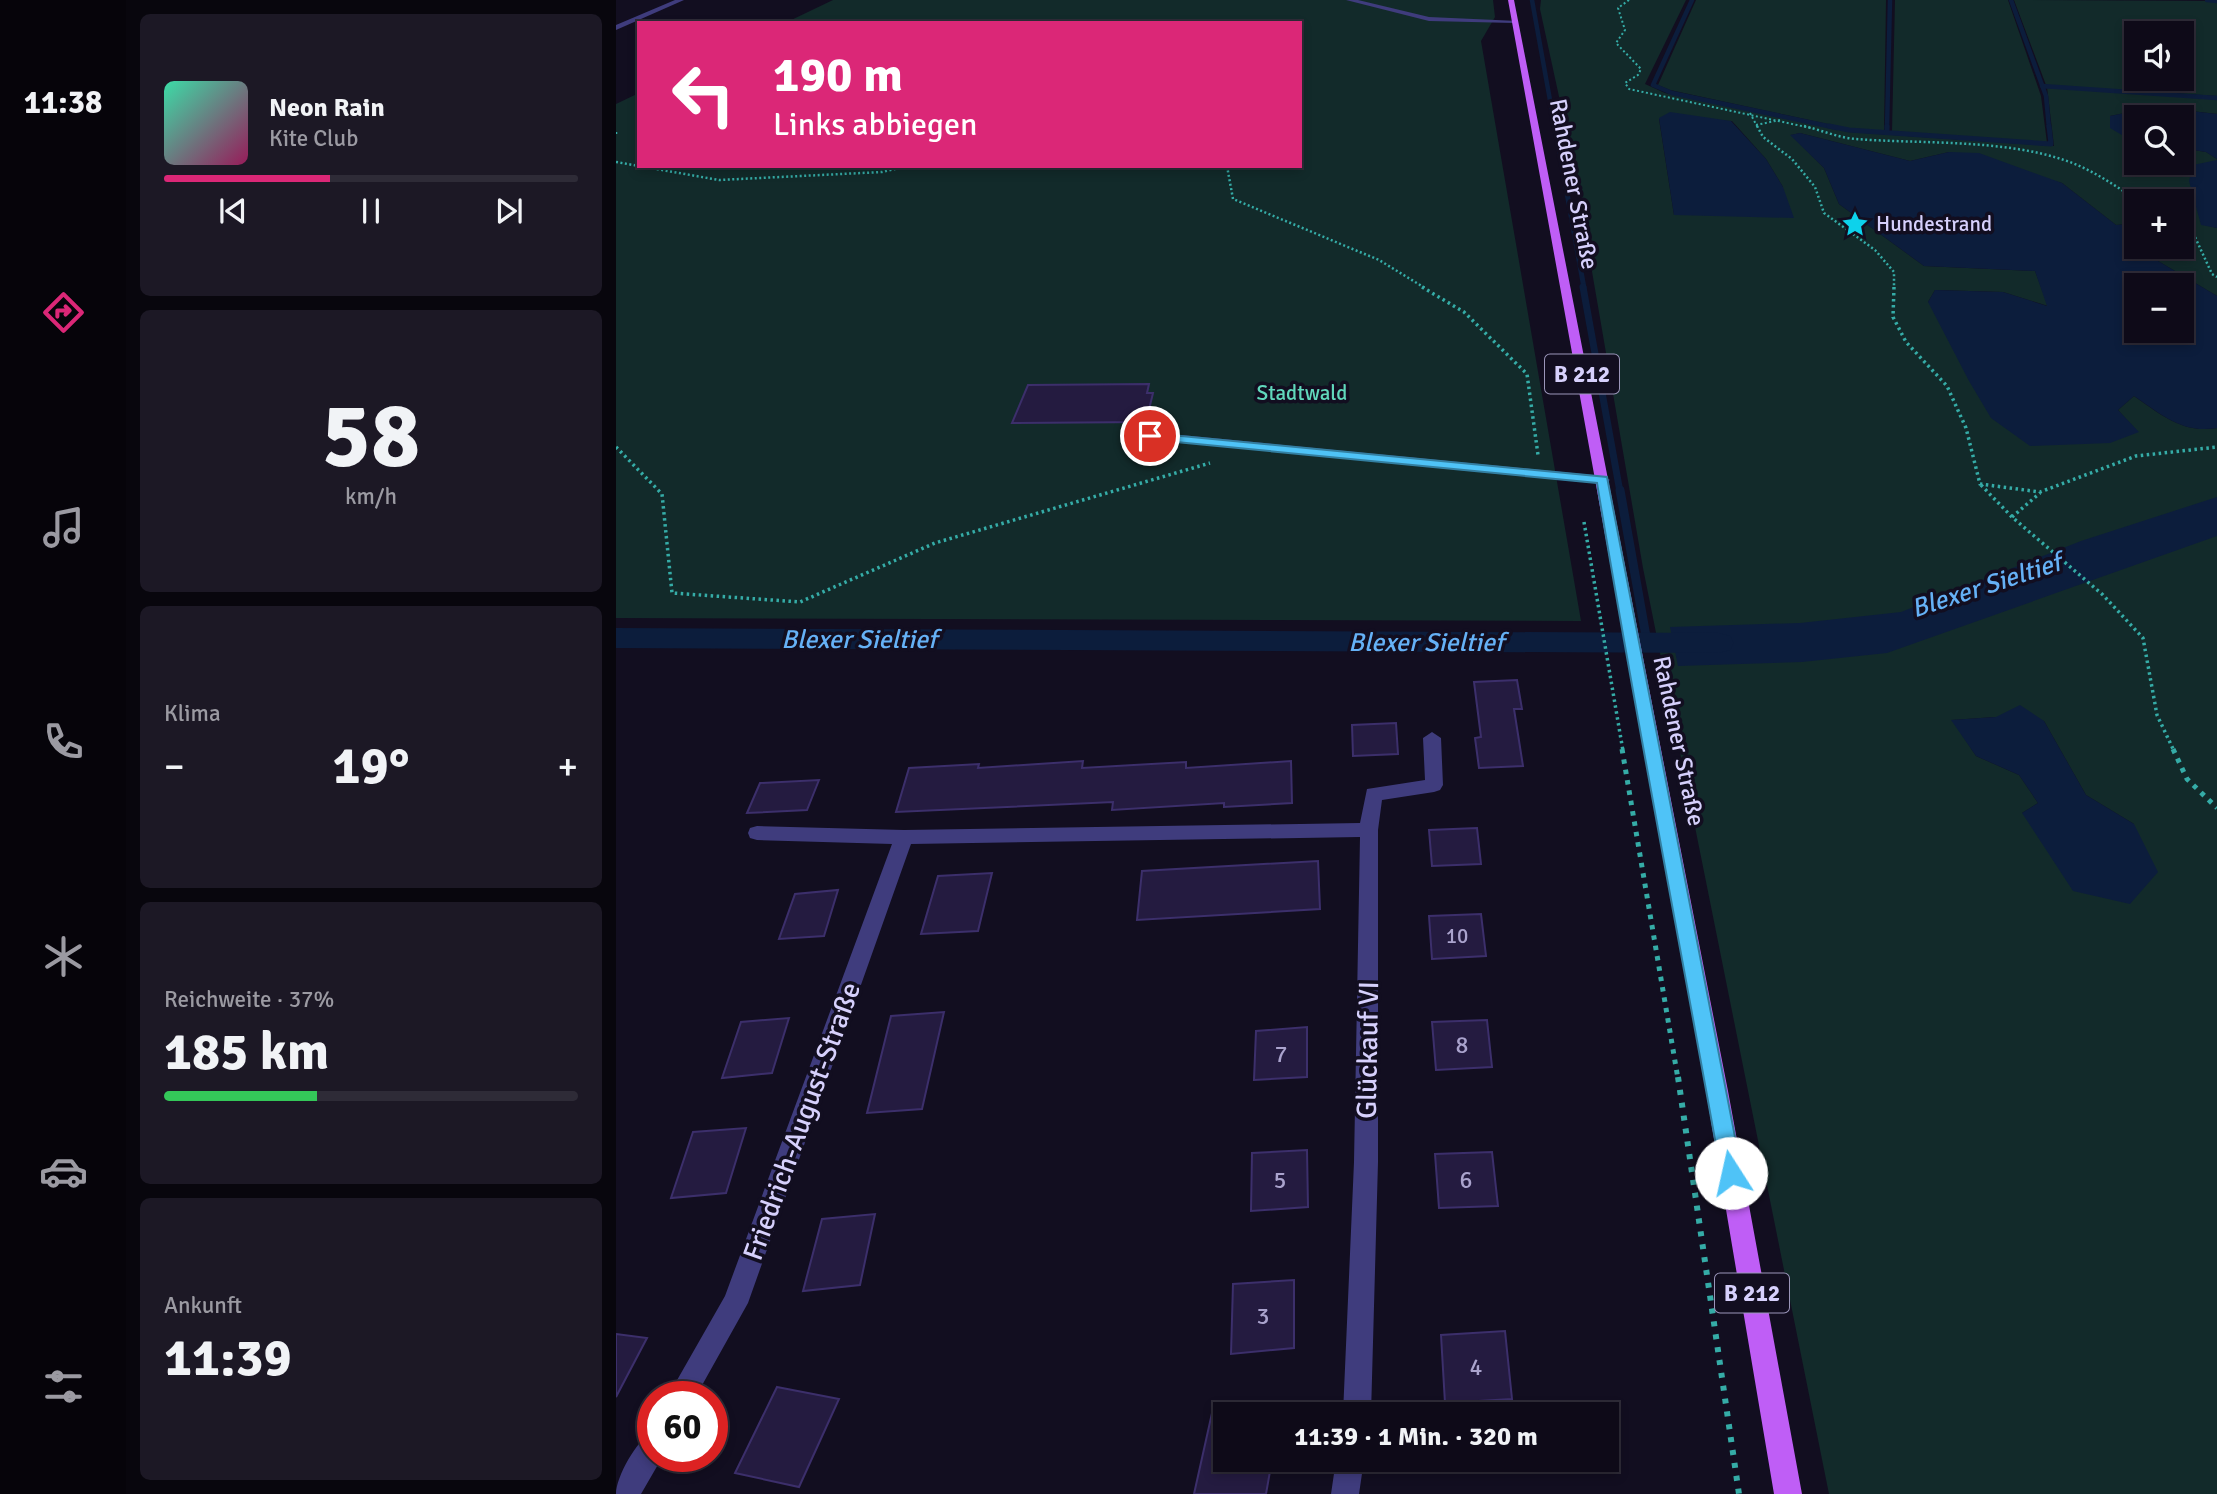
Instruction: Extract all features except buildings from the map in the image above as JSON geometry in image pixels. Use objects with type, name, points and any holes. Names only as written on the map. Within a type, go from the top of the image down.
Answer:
[{"type":"main road","name":"Rahdener Straße","points":[[1511,0],[1717,1091],[1787,1494]]},
{"type":"street","points":[[619,26],[681,0]]},
{"type":"street","points":[[1349,0],[1429,19],[1514,21]]},
{"type":"street","points":[[1150,436],[1268,445],[1603,480]]},
{"type":"street","name":"Glückauf VI","points":[[1357,1402],[1366,1161],[1369,830],[1373,794],[1434,785],[1433,738]]},
{"type":"street","points":[[757,834],[904,837],[1369,830]]},
{"type":"street","name":"Friedrich-August-Straße","points":[[690,1381],[735,1303],[904,837]]},
{"type":"street","points":[[625,1494],[638,1472]]},
{"type":"street","points":[[1345,1494],[1348,1472]]},
{"type":"path","points":[[1629,0],[1618,8],[1625,30],[1616,43],[1641,69],[1638,75],[1625,83],[1629,89],[1750,113],[1854,139],[1897,139],[2019,150],[2062,159],[2090,170],[2124,192]]},
{"type":"path","points":[[1750,113],[1763,137],[1792,159],[1815,187],[1824,213],[1875,250],[1894,272],[1893,317],[1906,342],[1947,386],[1966,428],[1980,484],[2012,517],[2103,594],[2143,638],[2157,715],[2187,779],[2217,808]]},
{"type":"path","points":[[1756,125],[1781,120]]},
{"type":"path","points":[[616,162],[637,166]]},
{"type":"path","points":[[650,168],[719,180],[882,173],[901,168]]},
{"type":"path","points":[[1227,168],[1233,199],[1379,260],[1464,312],[1527,374],[1540,474]]},
{"type":"path","points":[[2194,236],[2212,274],[2217,277]]},
{"type":"path","points":[[616,447],[662,494],[672,593],[800,602],[935,543],[1217,460]]},
{"type":"path","points":[[2012,517],[2040,492],[2136,456],[2217,447]]},
{"type":"path","points":[[1980,484],[2040,492]]},
{"type":"path","points":[[1598,609],[1684,1115],[1739,1494]]},
{"type":"green space","name":"Stadtwald","points":[[833,0],[1493,0],[1495,17],[1481,41],[1581,621],[616,618],[616,104],[637,94],[637,168],[1302,168],[1302,21],[789,21]]},
{"type":"green space","points":[[1541,0],[1686,0],[1645,84],[1665,93],[1849,132],[2054,146],[2047,87],[2217,99],[2217,114],[2194,111],[2194,105],[2124,105],[2124,113],[2110,116],[2124,134],[2124,175],[2194,175],[2194,150],[2206,152],[2217,159],[2201,224],[2217,228],[2217,296],[2194,282],[2194,273],[2178,273],[2158,261],[2194,259],[2194,189],[2124,189],[2124,224],[2116,225],[2062,183],[1949,152],[1910,161],[1800,133],[1791,135],[1824,168],[1839,204],[1924,266],[2035,271],[2048,306],[2003,292],[1935,290],[1928,302],[2138,432],[2118,410],[2134,396],[2163,416],[2183,425],[2193,428],[2217,428],[2217,1494],[1829,1494],[1643,568],[1573,161],[1540,9]],"holes":[[[1659,119],[1732,121],[1766,159],[1783,187],[1674,215]],[[1996,717],[2044,721],[2086,795],[2134,824],[2022,813],[2038,803],[2019,775],[1976,756],[1952,720]]]},
{"type":"green space","points":[[1696,0],[1886,0],[1884,131],[1851,129],[1670,90],[1658,85]]},
{"type":"green space","points":[[1895,0],[2008,0],[2041,96],[2047,143],[1892,131]]},
{"type":"green space","points":[[2014,0],[2217,1],[2217,96],[2139,91],[2194,91],[2194,21],[2124,21],[2124,90],[2046,85]]},
{"type":"water","points":[[2194,111],[2217,114],[2217,159],[2206,152],[2194,150]]},
{"type":"water","points":[[1670,112],[1731,121],[1766,159],[1783,187],[1794,218],[1674,215],[1659,118]]},
{"type":"water","points":[[2124,113],[2124,136],[2110,128],[2110,116]]},
{"type":"water","points":[[1800,133],[1910,161],[1949,152],[1979,153],[2062,183],[2116,225],[2124,224],[2124,259],[2158,259],[2178,273],[2124,273],[2124,343],[2194,343],[2194,282],[2217,296],[2217,428],[2204,429],[2182,425],[2163,416],[2134,396],[2118,410],[2139,432],[2110,443],[2030,446],[1991,418],[1928,302],[1935,290],[2003,292],[2047,306],[2035,271],[1924,266],[1839,204],[1824,168],[1790,135]]},
{"type":"water","points":[[2217,160],[2217,228],[2201,225],[2194,189],[2191,189],[2189,181],[2190,175],[2194,175],[2194,165]]},
{"type":"water","points":[[2217,497],[2217,536],[1887,653],[1802,662],[1678,666],[1670,627],[1800,623],[1901,612],[2081,541]]},
{"type":"water","points":[[2020,705],[2044,721],[2086,795],[2134,824],[2158,872],[2130,904],[2073,891],[2022,813],[2038,803],[2019,775],[1976,756],[1951,720],[1996,717]]},
{"type":"waterway","points":[[1532,0],[1555,128]]},
{"type":"waterway","points":[[1692,0],[1653,85],[1672,93],[1837,128]]},
{"type":"waterway","points":[[1887,128],[1890,0]]},
{"type":"waterway","points":[[2011,0],[2042,86]]},
{"type":"waterway","points":[[2207,0],[2217,1]]},
{"type":"waterway","points":[[2042,86],[2217,98]]},
{"type":"waterway","points":[[2042,86],[2049,128]]},
{"type":"waterway","points":[[1555,126],[1584,288]]},
{"type":"waterway","points":[[1829,126],[1849,130],[2051,144],[2049,126]]},
{"type":"waterway","points":[[1583,287],[1620,492]]},
{"type":"waterway","points":[[1620,490],[1647,642]]},
{"type":"waterway","name":"Blexer Sieltief","points":[[616,638],[1719,643]]},
{"type":"place","name":"Hundestrand","points":[[1855,224]]},
{"type":"route","points":[[1150,436],[1268,445],[1603,480],[1632,654],[1669,833],[1731,1173]]}]
